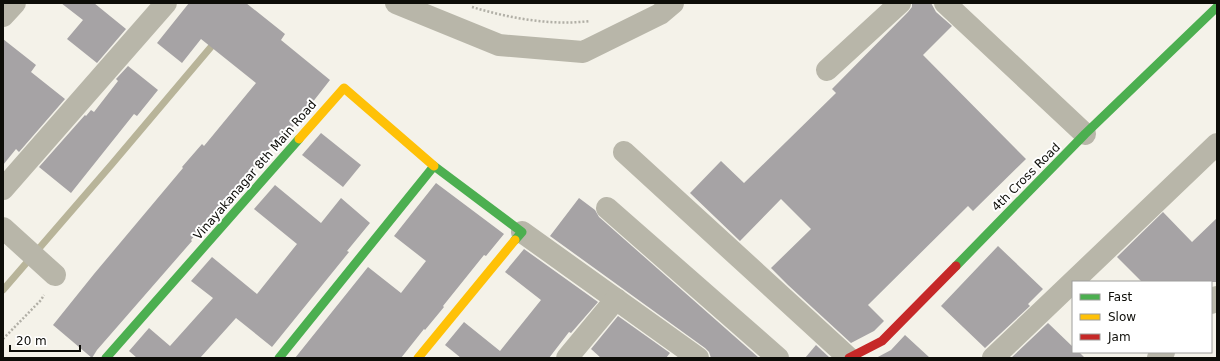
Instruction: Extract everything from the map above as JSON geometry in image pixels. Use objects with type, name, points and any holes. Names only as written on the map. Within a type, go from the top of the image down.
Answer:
[{"type":"street","points":[[3,16],[15,3]]},
{"type":"street","points":[[3,189],[166,3]]},
{"type":"street","points":[[396,3],[499,45],[583,52],[660,14],[673,3]]},
{"type":"street","points":[[827,70],[900,3]]},
{"type":"street","points":[[945,3],[1085,134]]},
{"type":"street","name":"4th Cross Road","points":[[849,358],[882,341],[1085,134],[1217,7]]},
{"type":"street","name":"Vinayakanagar 8th Main Road","points":[[106,358],[344,88],[434,166]]},
{"type":"street","points":[[1074,281],[1217,144]]},
{"type":"street","points":[[624,152],[849,358]]},
{"type":"street","points":[[278,358],[434,166],[522,232],[698,358]]},
{"type":"street","points":[[607,208],[778,358]]},
{"type":"street","points":[[3,228],[55,275]]},
{"type":"street","points":[[418,358],[522,232]]},
{"type":"street","points":[[993,358],[1072,283]]},
{"type":"street","points":[[567,358],[616,299]]},
{"type":"path","points":[[466,6],[493,13],[540,20],[569,23],[594,20]]},
{"type":"path","points":[[3,339],[41,300],[55,275]]},
{"type":"building","points":[[61,3],[94,3],[126,29],[97,63],[67,39],[83,20]]},
{"type":"building","points":[[189,3],[246,3],[285,34],[281,40],[330,80],[301,118],[282,139],[279,137],[254,168],[256,169],[226,203],[223,202],[191,240],[192,241],[97,350],[92,358],[53,325],[183,168],[182,167],[202,144],[204,146],[256,83],[201,39],[182,63],[157,43]]},
{"type":"building","points":[[912,3],[931,3],[936,12],[952,26],[923,55],[1026,159],[973,211],[968,206],[868,305],[884,321],[874,331],[851,343],[771,268],[811,229],[781,199],[740,241],[690,193],[721,161],[744,183],[836,93],[832,89],[908,12],[912,7]]},
{"type":"building","points":[[3,39],[36,65],[31,72],[65,99],[19,152],[16,149],[3,165]]},
{"type":"building","points":[[128,66],[158,90],[137,116],[134,114],[71,193],[39,167],[85,115],[86,116],[91,110],[94,112],[118,81],[116,79]]},
{"type":"building","points":[[321,133],[361,165],[343,187],[302,155]]},
{"type":"building","points":[[436,183],[504,234],[486,256],[484,255],[443,306],[444,307],[401,358],[295,358],[368,267],[401,293],[426,261],[394,236]]},
{"type":"building","points":[[275,185],[321,223],[341,198],[370,223],[347,251],[349,252],[272,347],[236,318],[200,358],[137,358],[129,351],[149,328],[170,346],[213,298],[191,281],[212,257],[257,294],[297,244],[254,209]]},
{"type":"building","points":[[579,198],[595,210],[599,217],[759,358],[711,358],[709,352],[705,348],[550,236]]},
{"type":"building","points":[[1163,212],[1192,242],[1217,218],[1217,282],[1141,281],[1117,257]]},
{"type":"building","points":[[998,246],[1043,289],[1028,304],[1030,306],[985,348],[941,306]]},
{"type":"building","points":[[524,249],[598,302],[571,333],[569,332],[549,358],[461,358],[445,345],[464,322],[500,351],[541,300],[505,272]]},
{"type":"building","points":[[618,316],[670,353],[666,358],[601,358],[591,349]]},
{"type":"building","points":[[1048,323],[1072,346],[1072,353],[1080,353],[1085,358],[1011,358]]},
{"type":"building","points":[[905,335],[930,358],[876,358],[891,350]]},
{"type":"building","points":[[816,345],[830,358],[805,358]]},
{"type":"waterway","points":[[3,290],[216,41]]},
{"type":"traffic: fast","points":[[956,266],[1085,134],[1217,7]]},
{"type":"traffic: fast","points":[[106,358],[299,139]]},
{"type":"traffic: fast","points":[[279,358],[434,166],[522,232],[515,240]]},
{"type":"traffic: slow","points":[[299,139],[344,88],[434,166]]},
{"type":"traffic: slow","points":[[418,358],[515,240]]},
{"type":"traffic: jam","points":[[849,358],[882,341],[956,266]]}]
